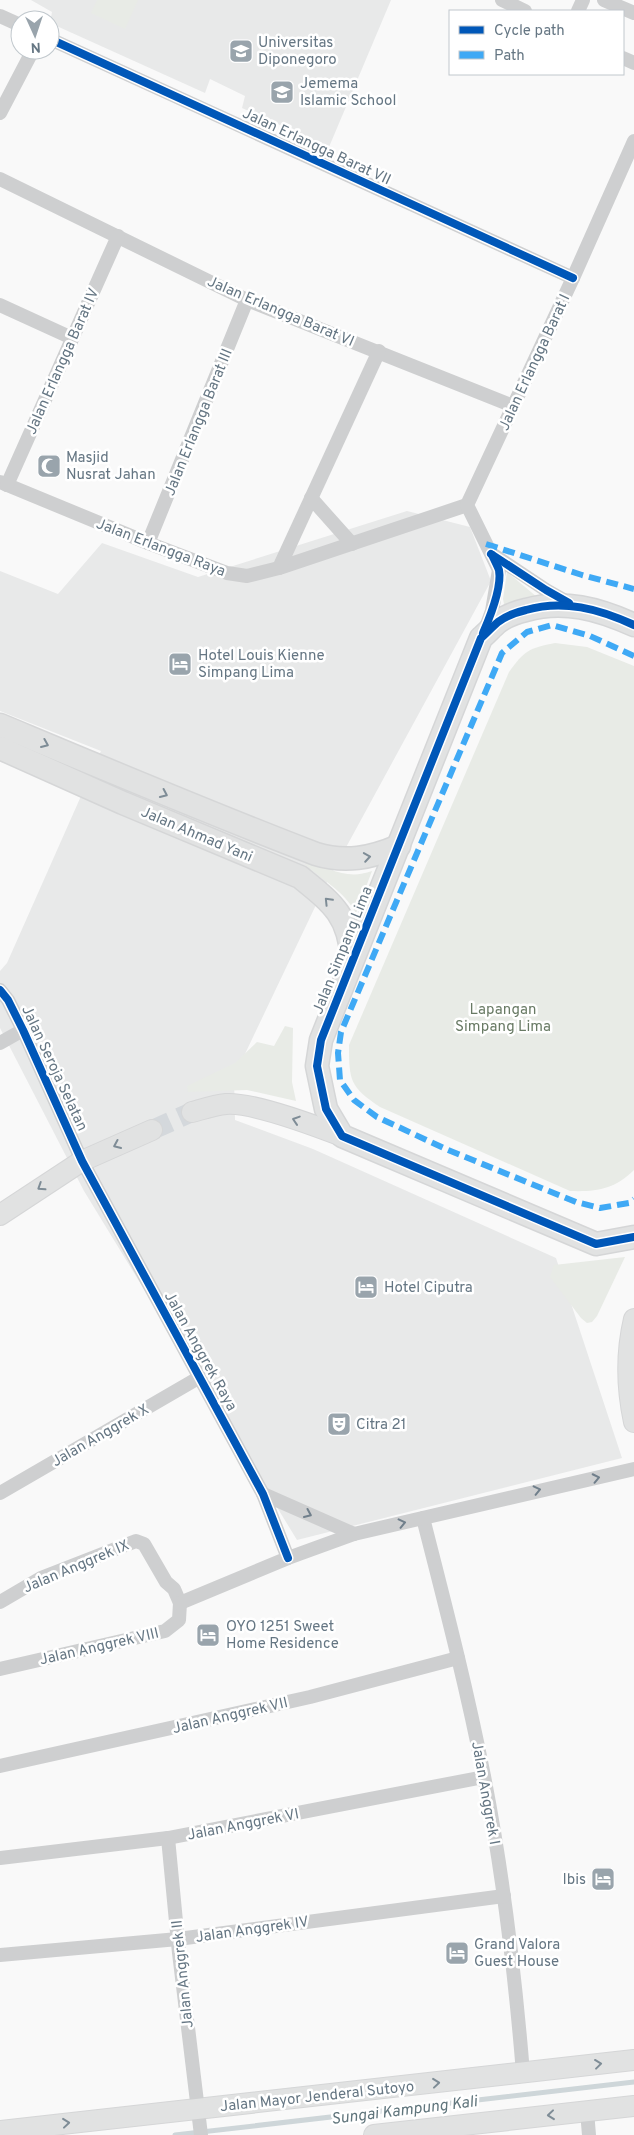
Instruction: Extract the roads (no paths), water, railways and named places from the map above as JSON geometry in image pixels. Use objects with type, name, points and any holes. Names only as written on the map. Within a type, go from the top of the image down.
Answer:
[{"type":"main road","name":"Jalan Simpang Lima","points":[[342,1136],[326,1109],[317,1066],[321,1040],[481,638],[499,621],[544,604],[572,605],[632,623]]},
{"type":"main road","name":"Jalan Ahmad Yani","points":[[0,725],[149,786],[193,807],[330,859],[348,859],[377,855],[399,846]]},
{"type":"main road","name":"Jalan Ahmad Yani","points":[[0,748],[123,803],[300,877],[324,897],[337,911],[346,926],[352,960]]},
{"type":"main road","points":[[192,1112],[227,1104],[248,1107],[342,1136],[596,1244],[634,1237]]},
{"type":"main road","points":[[0,1214],[82,1161],[152,1130]]},
{"type":"main road","points":[[634,1319],[628,1359],[629,1398],[634,1422]]},
{"type":"main road","name":"Jalan Mayor Jenderal Sutoyo","points":[[0,2131],[198,2112],[634,2060]]},
{"type":"main road","points":[[374,2135],[451,2130],[634,2106]]},
{"type":"street","points":[[502,0],[523,10]]},
{"type":"street","points":[[604,0],[634,13]]},
{"type":"street","name":"Jalan Erlangga Barat VII","points":[[60,44],[573,278]]},
{"type":"street","points":[[0,113],[27,60]]},
{"type":"street","name":"Jalan Erlangga Barat I","points":[[467,505],[573,278],[634,141]]},
{"type":"street","name":"Jalan Erlangga Barat VI","points":[[0,179],[248,300],[514,406]]},
{"type":"street","name":"Jalan Erlangga Barat IV","points":[[3,484],[118,236]]},
{"type":"street","name":"Jalan Erlangga Barat III","points":[[148,543],[248,300]]},
{"type":"street","points":[[0,305],[72,338]]},
{"type":"street","points":[[279,568],[379,351]]},
{"type":"street","name":"Jalan Erlangga Raya","points":[[3,484],[148,543],[237,575],[247,576],[279,568],[467,505]]},
{"type":"street","points":[[311,498],[352,544]]},
{"type":"street","points":[[467,505],[499,570],[492,611],[481,638]]},
{"type":"street","points":[[491,554],[572,605]]},
{"type":"street","name":"Jalan Seroja Selatan","points":[[3,998],[23,1030],[82,1161]]},
{"type":"street","points":[[0,1043],[23,1030]]},
{"type":"street","name":"Jalan Anggrek Raya","points":[[82,1161],[263,1494],[288,1558]]},
{"type":"street","name":"Jalan Anggrek X","points":[[0,1493],[200,1377]]},
{"type":"street","points":[[180,1603],[288,1558],[354,1534],[634,1469]]},
{"type":"street","points":[[263,1494],[354,1534]]},
{"type":"street","name":"Jalan Anggrek I","points":[[423,1518],[458,1658],[484,1777],[504,1896],[523,2073]]},
{"type":"street","name":"Jalan Anggrek IX","points":[[0,1602],[41,1578],[136,1541],[144,1544],[166,1582],[174,1589],[180,1603]]},
{"type":"street","name":"Jalan Anggrek VIII","points":[[0,1669],[165,1631],[179,1620],[180,1603]]},
{"type":"street","name":"Jalan Anggrek VII","points":[[0,1766],[310,1697],[458,1658]]},
{"type":"street","name":"Jalan Anggrek VI","points":[[0,1858],[168,1838],[484,1777]]},
{"type":"street","name":"Jalan Anggrek II","points":[[168,1838],[201,2135]]},
{"type":"street","name":"Jalan Anggrek IV","points":[[0,1955],[178,1939],[504,1896]]},
{"type":"street","points":[[587,2111],[589,2135]]},
{"type":"waterway","name":"Sungai Kampung Kali","points":[[175,2135],[634,2082]]},
{"type":"tunnel","points":[[152,1130],[192,1112]]},
{"type":"place","name":"Universitas Diponegoro","points":[[241,51]]},
{"type":"place","name":"Jemema Islamic School","points":[[282,92]]},
{"type":"place","name":"Masjid Nusrat Jahan","points":[[49,466]]},
{"type":"place","name":"Hotel Louis Kienne Simpang Lima","points":[[180,664]]},
{"type":"place","name":"Hotel Ciputra","points":[[366,1287]]},
{"type":"place","name":"Citra 21","points":[[339,1424]]},
{"type":"place","name":"OYO 1251 Sweet Home Residence","points":[[208,1635]]},
{"type":"place","name":"Ibis","points":[[603,1879]]},
{"type":"place","name":"Grand Valora Guest House","points":[[457,1953]]},
{"type":"park label","name":"Lapangan Simpang Lima","points":[[503,1018]]}]
